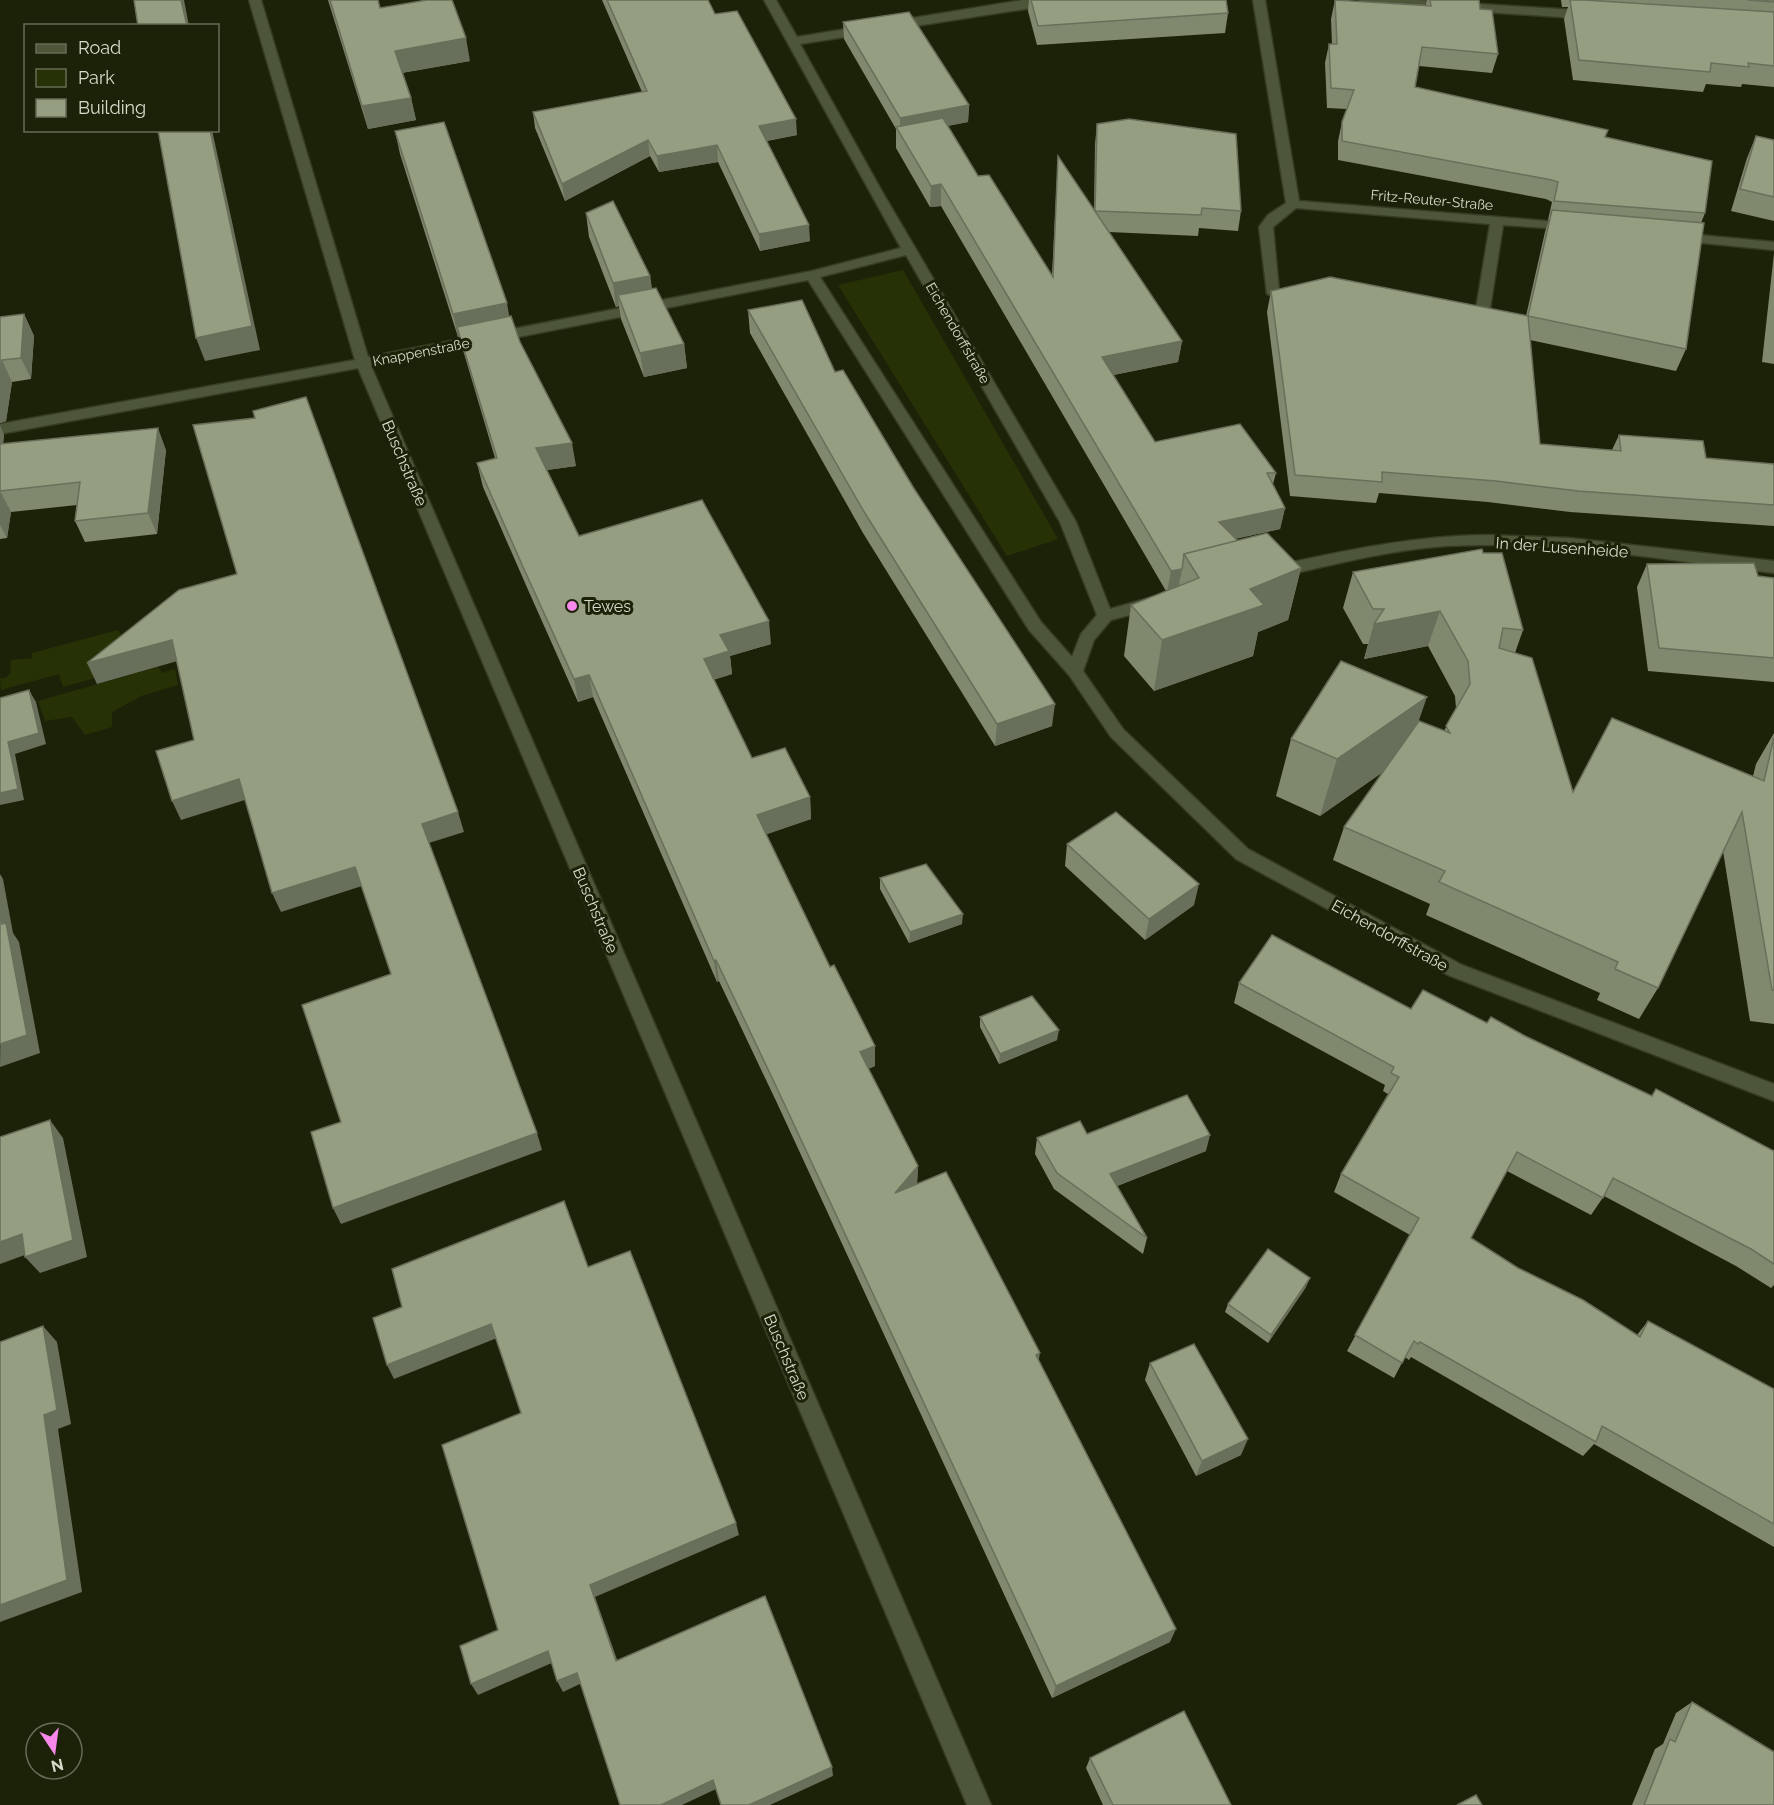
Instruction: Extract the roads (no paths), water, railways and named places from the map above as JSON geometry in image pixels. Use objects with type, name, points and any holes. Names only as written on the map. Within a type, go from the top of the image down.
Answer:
[{"type":"street","name":"Buschstraße","points":[[255,0],[363,363],[979,1805]]},
{"type":"street","name":"Eichendorffstraße","points":[[770,0],[791,42],[1068,522],[1105,616]]},
{"type":"street","points":[[791,42],[1032,2],[1057,0]]},
{"type":"street","points":[[1259,0],[1293,204],[1273,218],[1266,227],[1272,291]]},
{"type":"street","points":[[1365,0],[1599,15]]},
{"type":"street","name":"Fritz-Reuter-Straße","points":[[1293,204],[1589,229]]},
{"type":"street","points":[[1483,309],[1497,220]]},
{"type":"street","points":[[1659,235],[1774,246]]},
{"type":"street","name":"Knappenstraße","points":[[0,429],[363,363],[812,275],[910,250]]},
{"type":"street","name":"Eichendorffstraße","points":[[812,275],[1035,626],[1076,671],[1117,733],[1242,854],[1455,970],[1774,1093]]},
{"type":"street","name":"In der Lusenheide","points":[[1256,576],[1372,549],[1446,541],[1524,541],[1774,567]]},
{"type":"street","points":[[1076,671],[1087,638],[1105,616],[1163,600]]},
{"type":"place","name":"Tewes","points":[[572,606]]}]
